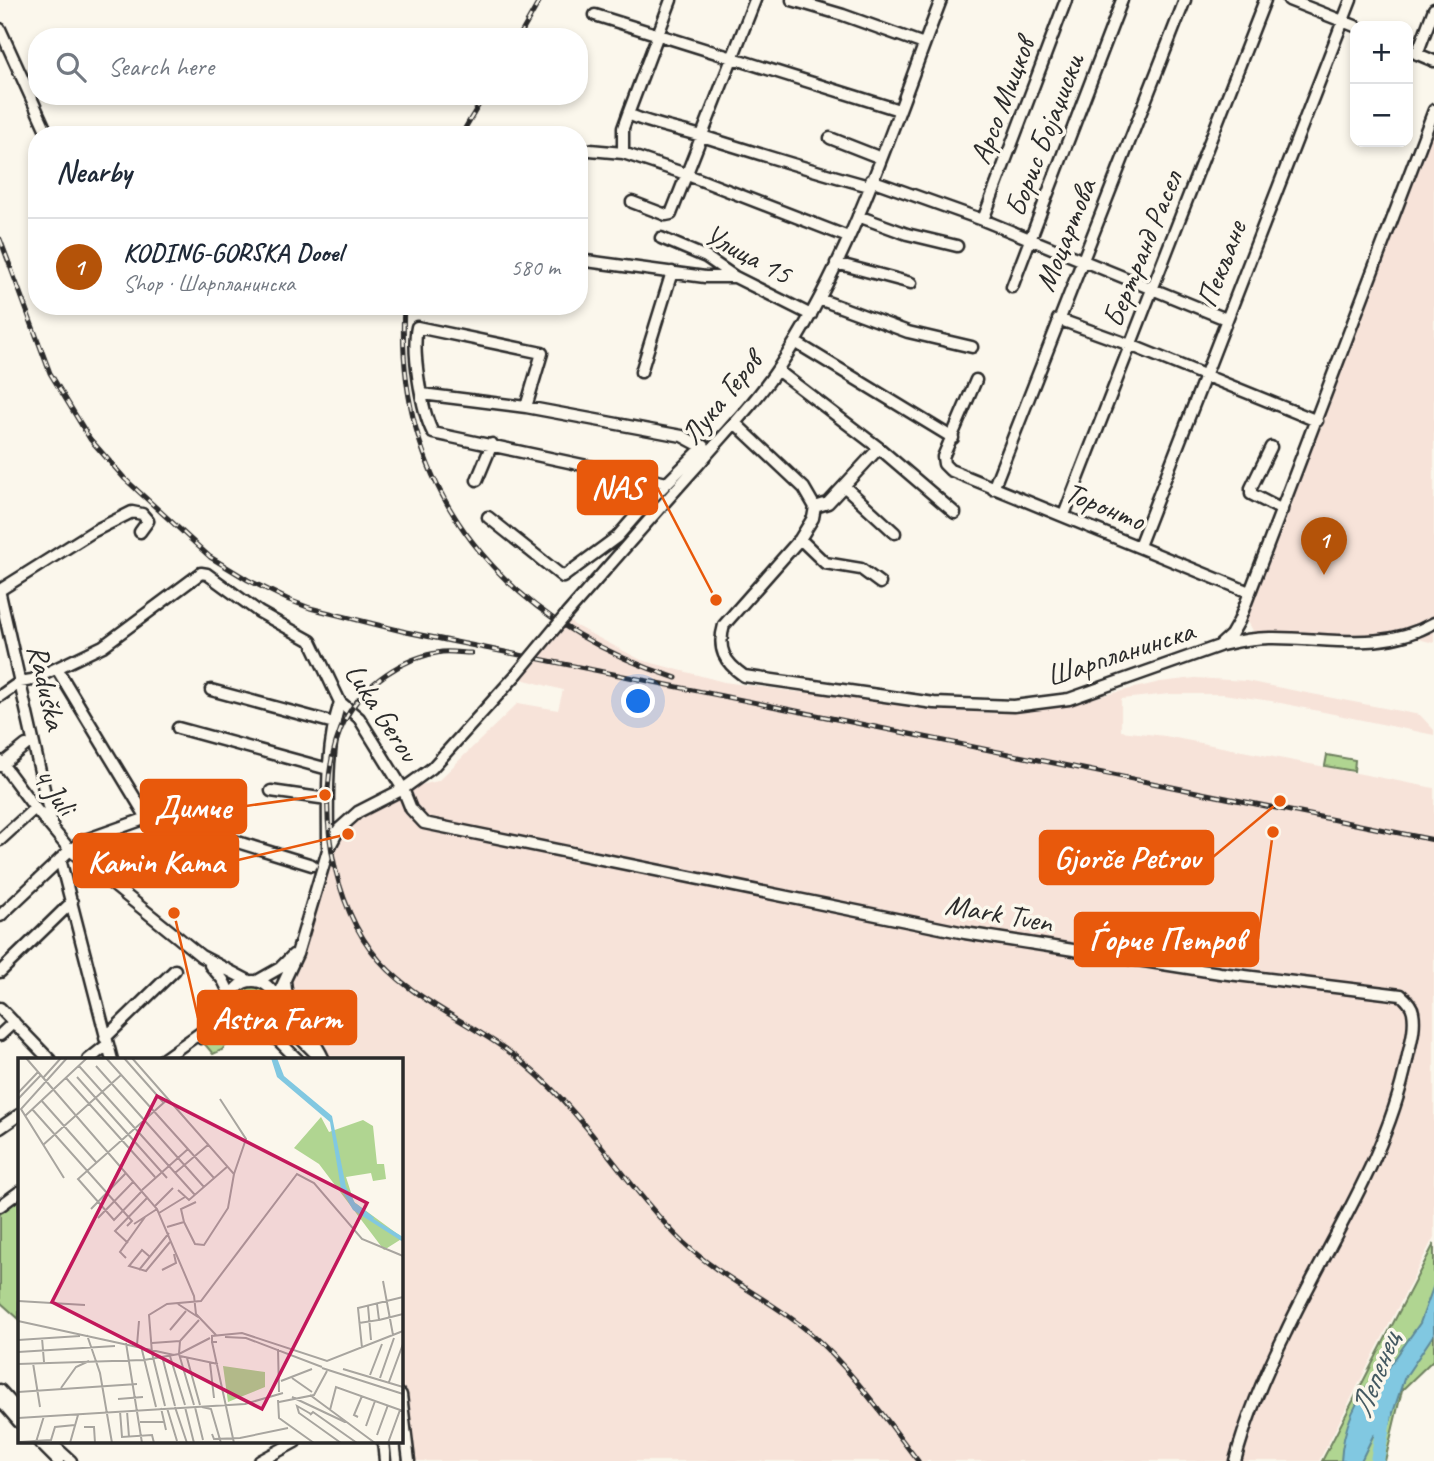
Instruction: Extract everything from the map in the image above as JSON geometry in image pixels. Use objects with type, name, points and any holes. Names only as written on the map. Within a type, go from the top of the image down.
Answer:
[{"type":"street","points":[[623,153],[623,128],[671,0]]},
{"type":"street","points":[[632,202],[666,215],[671,214],[755,0]]},
{"type":"street","points":[[792,0],[924,44]]},
{"type":"street","name":"Лука Геров","points":[[403,789],[432,768],[516,675],[707,448],[735,423],[777,370],[811,315],[858,216],[941,0]]},
{"type":"street","name":"Арсо Мицков","points":[[983,220],[1066,0]]},
{"type":"street","name":"Борис Бојаџиски","points":[[1012,287],[1122,0]]},
{"type":"street","name":"Моцартова","points":[[993,489],[1185,0]]},
{"type":"street","name":"Бертранд Расел","points":[[1064,515],[1265,0]]},
{"type":"street","points":[[1289,0],[1350,24]]},
{"type":"street","name":"Пекљане","points":[[1139,547],[1351,0]]},
{"type":"street","points":[[1413,50],[1434,9]]},
{"type":"street","points":[[594,15],[899,110]]},
{"type":"street","points":[[0,29],[28,91]]},
{"type":"street","points":[[1413,52],[1434,61]]},
{"type":"street","points":[[34,105],[44,126]]},
{"type":"street","name":"Шарпланинска","points":[[815,507],[813,518],[800,538],[724,625],[720,641],[725,657],[731,667],[744,676],[934,703],[1014,706],[1069,699],[1219,646],[1236,628],[1434,110]]},
{"type":"street","points":[[628,114],[769,158],[870,183],[983,220],[1226,319]]},
{"type":"street","points":[[830,138],[881,158]]},
{"type":"street","points":[[588,150],[623,153],[688,175],[848,237]]},
{"type":"street","points":[[858,216],[906,234],[957,246]]},
{"type":"street","name":"Улица 15","points":[[661,238],[706,257],[735,277],[811,315]]},
{"type":"street","points":[[588,262],[705,277],[735,277]]},
{"type":"street","points":[[836,262],[911,284]]},
{"type":"street","points":[[641,372],[672,272]]},
{"type":"street","points":[[819,299],[908,332],[972,347]]},
{"type":"street","points":[[1058,319],[1130,345],[1317,421]]},
{"type":"street","points":[[526,407],[542,353],[418,327],[415,351],[422,394],[433,433],[667,483]]},
{"type":"street","points":[[795,342],[953,438],[976,380]]},
{"type":"street","points":[[777,370],[878,448],[955,513]]},
{"type":"street","points":[[422,394],[526,407],[682,436],[707,448],[667,483],[617,537],[563,578],[488,517]]},
{"type":"street","points":[[735,423],[804,488],[815,507],[828,503],[878,448]]},
{"type":"street","name":"Торонто","points":[[953,438],[943,457],[944,464],[950,470],[1250,592]]},
{"type":"street","points":[[477,480],[492,444]]},
{"type":"street","points":[[1271,447],[1251,488],[1251,494],[1282,510]]},
{"type":"street","points":[[844,486],[895,533]]},
{"type":"street","points":[[0,592],[94,531],[132,513],[142,513],[148,521],[140,532]]},
{"type":"street","points":[[800,538],[825,563],[861,569],[880,583]]},
{"type":"street","name":"Luka Gerov","points":[[57,670],[103,646],[201,573],[207,574],[259,612],[311,640],[340,702],[359,718],[403,789],[358,812],[339,829],[328,850],[301,942],[276,1001]]},
{"type":"street","name":"Raduška","points":[[0,592],[3,621],[20,682],[54,832]]},
{"type":"street","points":[[1219,646],[1243,640],[1270,638],[1341,643],[1380,642],[1434,623]]},
{"type":"street","points":[[0,696],[20,682],[33,680],[57,670],[147,818]]},
{"type":"street","points":[[211,690],[334,723]]},
{"type":"street","points":[[328,850],[328,769],[334,723],[340,702]]},
{"type":"street","points":[[178,728],[328,769]]},
{"type":"street","points":[[1,764],[26,745]]},
{"type":"street","name":"4 Juli","points":[[1,764],[34,808],[70,849],[201,956],[221,976],[230,998]]},
{"type":"street","name":"Mark Tven","points":[[403,789],[411,809],[425,823],[965,933],[1220,973],[1401,995],[1413,1012],[1413,1025],[1405,1073],[1394,1111],[1359,1193],[1261,1384],[1242,1433],[1235,1461]]},
{"type":"street","points":[[271,791],[327,799]]},
{"type":"street","points":[[0,840],[34,808]]},
{"type":"street","points":[[0,916],[70,849],[85,840],[147,818],[163,819],[312,865]]},
{"type":"street","points":[[60,859],[111,1058]]},
{"type":"street","points":[[0,972],[72,902]]},
{"type":"street","name":"Luka Gerov","points":[[253,981],[288,962],[301,942]]},
{"type":"street","name":"4 Juli","points":[[201,956],[253,981]]},
{"type":"street","points":[[90,1058],[175,970]]},
{"type":"street","points":[[165,1058],[210,1026],[238,986],[253,981],[269,987],[289,1027],[320,1058]]},
{"type":"street","points":[[285,981],[291,1011],[312,1039],[321,1058]]},
{"type":"street","points":[[230,998],[232,1015],[236,1021],[278,1040],[296,1058]]},
{"type":"street","points":[[184,1045],[217,1031],[251,1027],[270,1020],[276,1001]]},
{"type":"street","points":[[0,1008],[48,1058]]},
{"type":"street","points":[[0,1035],[14,1022]]},
{"type":"street","points":[[0,1128],[18,1116]]},
{"type":"street","points":[[0,1206],[18,1193]]},
{"type":"street","points":[[0,1390],[18,1410]]},
{"type":"street","points":[[0,1400],[18,1421]]},
{"type":"street","points":[[402,1403],[409,1461]]},
{"type":"street","points":[[41,1444],[58,1461]]},
{"type":"street","points":[[52,1444],[71,1461]]},
{"type":"street","points":[[260,1461],[291,1444]]},
{"type":"shaded area","points":[[1434,110],[1434,643],[1418,639],[1255,634],[1242,612]]},
{"type":"shaded area","points":[[565,616],[574,625],[641,660],[724,682],[798,692],[850,695],[948,711],[996,713],[1041,710],[1160,682],[1195,678],[1246,681],[1420,715],[1434,730],[1434,735],[1271,701],[1223,694],[1170,694],[1121,699],[1121,731],[1165,736],[1434,788],[1434,1237],[1319,1461],[409,1461],[402,1403],[402,1058],[323,1058],[286,994],[339,829],[403,789],[438,781],[518,703],[558,710],[563,690],[516,675]]},
{"type":"green space","points":[[1327,755],[1355,760],[1354,771],[1325,766]]},
{"type":"green space","points":[[253,987],[265,992],[270,1004],[265,1016],[253,1021],[241,1016],[236,1004],[241,992]]},
{"type":"green space","points":[[230,1033],[234,1036],[222,1050],[213,1054],[203,1042],[214,1036]]},
{"type":"green space","points":[[18,1200],[18,1318],[0,1302],[0,1214]]},
{"type":"green space","points":[[1434,1244],[1434,1359],[1402,1390],[1385,1461],[1322,1461]]},
{"type":"water","points":[[1434,1285],[1434,1334],[1404,1379],[1389,1425],[1373,1436],[1361,1461],[1341,1461],[1348,1424],[1357,1402],[1379,1371],[1384,1374],[1420,1323]]},
{"type":"waterway","name":"Лепенец","points":[[1377,1461],[1385,1414]]},
{"type":"railway","points":[[524,28],[540,0]]},
{"type":"railway","points":[[466,126],[479,105]]},
{"type":"railway","points":[[0,239],[28,314]]},
{"type":"railway","points":[[28,315],[50,373],[90,439],[125,479],[210,557],[248,580],[310,608],[406,632],[1434,840]]},
{"type":"railway","points":[[404,315],[406,373],[418,435],[440,491],[472,541],[512,585],[560,623],[615,654],[676,678]]},
{"type":"railway","points":[[471,653],[442,652],[399,666],[374,683],[346,718],[336,744],[330,773],[328,805],[335,868],[356,926],[371,950],[405,984],[508,1051],[549,1086],[663,1222],[684,1243],[714,1267],[795,1321],[825,1347],[867,1394],[918,1461]]},
{"type":"place","name":"KODING-GORSKA Dooel","points":[[1324,575]]},
{"type":"place","name":"NAS","points":[[716,600]]},
{"type":"place","name":"Димче","points":[[325,795]]},
{"type":"place","name":"Gjorče Petrov","points":[[1280,801]]},
{"type":"place","name":"Ѓорче Петров","points":[[1273,832]]},
{"type":"place","name":"Kamin Kama","points":[[348,834]]},
{"type":"place","name":"Astra Farm","points":[[174,913]]}]
